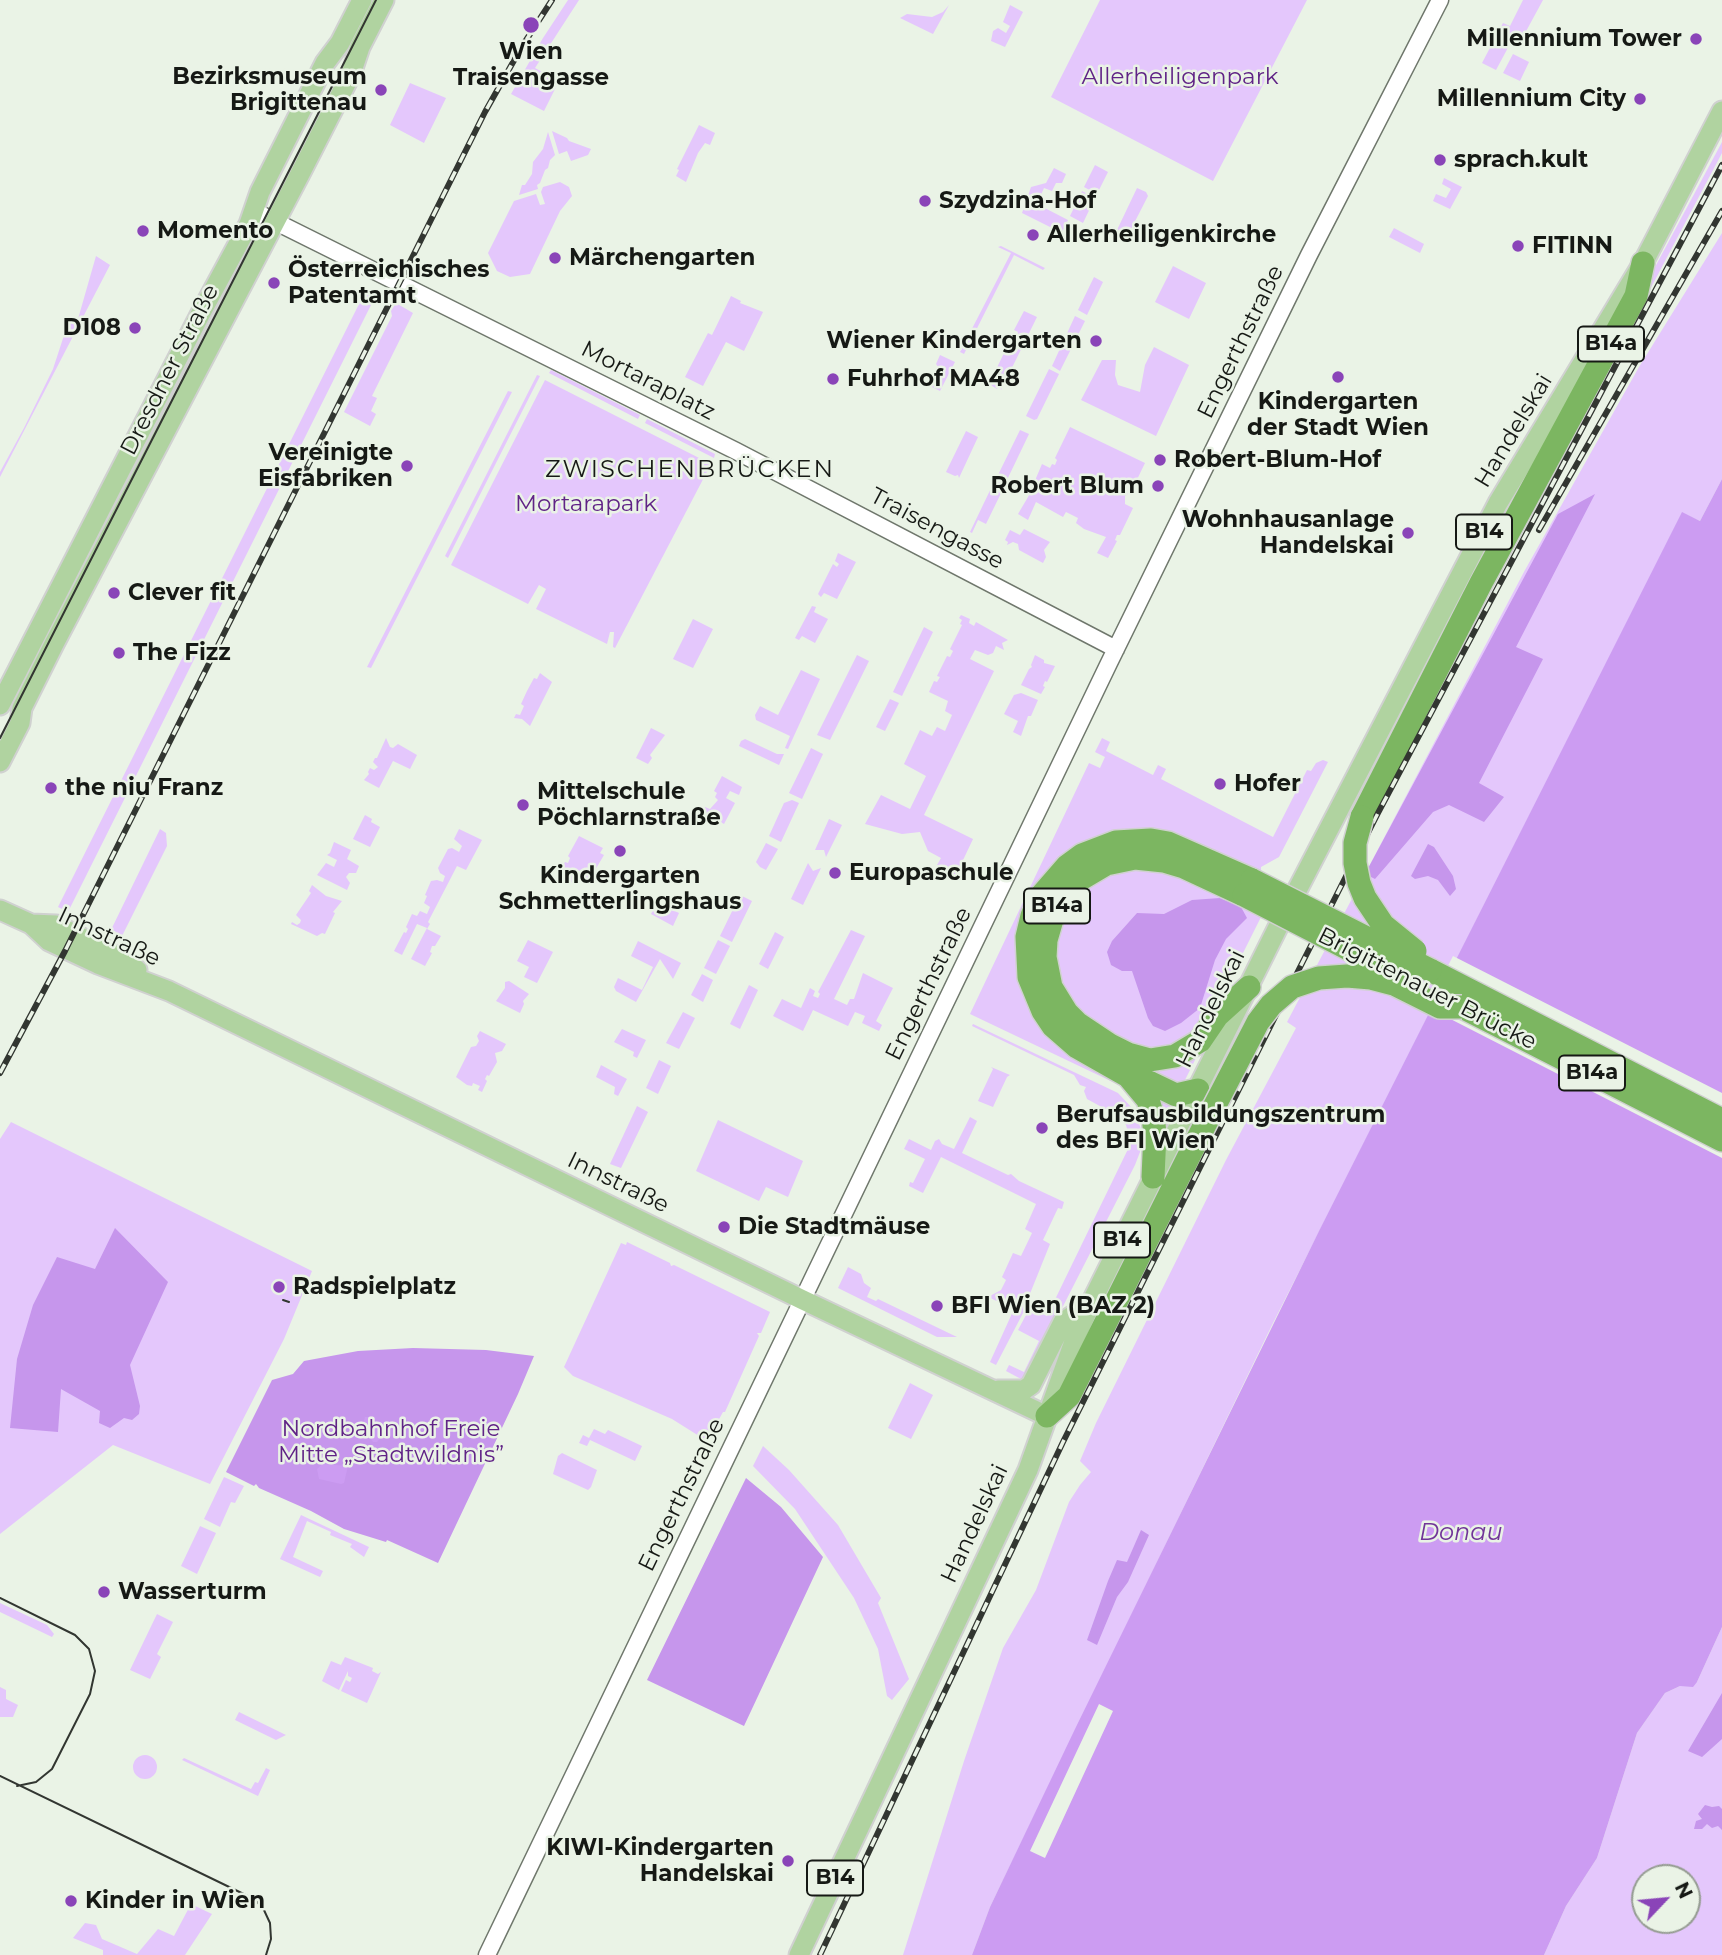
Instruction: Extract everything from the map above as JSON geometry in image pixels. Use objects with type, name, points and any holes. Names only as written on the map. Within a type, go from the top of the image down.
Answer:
[{"type":"highway","name":"B14a","points":[[1430,970],[1415,952],[1395,937],[1374,912],[1362,891],[1355,863],[1355,844],[1368,800],[1636,296],[1643,262]]},
{"type":"highway","name":"B14a","points":[[1198,1090],[1176,1095],[1128,1076],[1091,1055],[1053,1026],[1034,995],[1026,958],[1031,916],[1040,897],[1067,866],[1082,855],[1108,844],[1134,840],[1168,843],[1248,887]]},
{"type":"highway","name":"B14a","points":[[1248,887],[1164,861],[1135,858],[1105,864],[1079,880],[1055,909],[1045,940],[1045,957],[1051,987],[1067,1013],[1077,1023],[1110,1045],[1128,1054],[1150,1060],[1175,1056],[1188,1050],[1209,1031],[1217,1016],[1249,987]]},
{"type":"highway","name":"Brigittenauer Brücke","points":[[1248,887],[1430,970],[1722,1120]]},
{"type":"highway","name":"Brigittenauer Brücke","points":[[1248,887],[1462,1007],[1722,1140]]},
{"type":"highway","name":"B14a","points":[[1047,1416],[1069,1396],[1258,1021],[1271,1005],[1292,987],[1319,978],[1347,976],[1394,984],[1440,1007],[1462,1007]]},
{"type":"highway","name":"B14a","points":[[1128,1076],[1148,1100],[1153,1117],[1153,1177]]},
{"type":"main road","name":"Dresdner Straße","points":[[0,705],[254,211],[260,191],[325,63],[344,37],[362,0]]},
{"type":"main road","name":"Dresdner Straße","points":[[0,762],[20,723],[22,708],[54,644],[276,221],[351,74],[360,47],[384,0]]},
{"type":"main road","name":"Handelskai","points":[[799,1955],[1028,1470],[1076,1336],[1091,1303],[1277,929],[1499,503],[1643,262],[1722,111]]},
{"type":"main road","name":"Innstraße","points":[[0,910],[31,924],[49,941],[98,964],[169,991],[1047,1416]]},
{"type":"main road","points":[[991,1390],[1024,1390],[1031,1385],[1063,1322],[1091,1303]]},
{"type":"street","name":"Engerthstraße","points":[[487,1955],[1116,649],[1309,255],[1440,0]]},
{"type":"street","points":[[254,211],[276,221]]},
{"type":"street","name":"Mortaraplatz","points":[[276,221],[736,451]]},
{"type":"street","name":"Traisengasse","points":[[736,451],[1116,649]]},
{"type":"green space","points":[[568,0],[579,0],[535,68],[559,81],[544,111],[511,94]]},
{"type":"green space","name":"Allerheiligenpark","points":[[1100,0],[1307,0],[1213,181],[1051,97]]},
{"type":"green space","points":[[1523,0],[1543,0],[1524,35],[1517,31],[1496,70],[1482,63],[1503,23],[1510,26]]},
{"type":"green space","points":[[949,5],[933,34],[900,18],[907,14],[932,17],[943,12]]},
{"type":"green space","points":[[1010,5],[1023,12],[1005,47],[991,41],[993,31],[998,28],[1006,33],[1010,26],[1003,22]]},
{"type":"green space","points":[[1513,54],[1529,62],[1520,81],[1503,73]]},
{"type":"green space","points":[[410,83],[446,98],[424,143],[390,125]]},
{"type":"green space","points":[[699,125],[715,133],[710,145],[705,143],[698,153],[686,182],[676,176],[679,170],[677,169]]},
{"type":"green space","points":[[552,131],[591,149],[588,155],[571,161],[567,151],[559,154]]},
{"type":"green space","points":[[548,132],[555,155],[537,185],[538,189],[519,195],[522,185],[525,185],[532,174],[533,162],[543,149]]},
{"type":"green space","points":[[1722,142],[1722,153],[1616,354],[1610,351]]},
{"type":"green space","points":[[1095,165],[1108,172],[1097,194],[1084,187]]},
{"type":"green space","points":[[1054,168],[1066,174],[1062,183],[1056,183],[1052,191],[1044,188],[1037,204],[1068,220],[1062,233],[1022,213],[1031,187],[1046,183]]},
{"type":"green space","points":[[1444,178],[1462,187],[1450,209],[1433,201],[1436,194],[1446,198],[1451,189],[1442,184]]},
{"type":"green space","points":[[560,182],[569,187],[572,196],[560,211],[530,274],[510,277],[497,271],[488,253],[514,201],[536,194],[540,205],[545,204],[541,192],[543,187]]},
{"type":"green space","points":[[1137,188],[1148,196],[1128,235],[1117,230]]},
{"type":"green space","points":[[1082,191],[1095,198],[1083,223],[1070,216]]},
{"type":"green space","points":[[1394,228],[1424,244],[1420,253],[1389,237]]},
{"type":"green space","points":[[1722,233],[1722,479],[1700,521],[1682,513],[1272,1325],[990,1907],[972,1955],[903,1955],[1003,1648],[1036,1590],[1069,1502],[1091,1472],[1080,1461],[1096,1423],[1226,1160],[1296,1028],[1287,1022],[1525,570],[1639,367]]},
{"type":"green space","points":[[1001,246],[1045,268],[1043,270],[1014,255],[964,354],[960,352],[1011,253],[998,247]]},
{"type":"green space","points":[[96,256],[110,265],[0,477],[0,472],[53,369],[70,317],[78,319]]},
{"type":"green space","points":[[1173,266],[1206,283],[1189,319],[1155,302]]},
{"type":"green space","points":[[1094,277],[1103,282],[1087,315],[1078,310]]},
{"type":"green space","points":[[367,288],[379,294],[371,305],[68,912],[58,907]]},
{"type":"green space","points":[[731,296],[741,301],[740,303],[763,312],[744,351],[726,342],[703,386],[685,377],[708,333],[712,335]]},
{"type":"green space","points":[[396,303],[413,313],[372,396],[377,398],[371,411],[376,414],[370,426],[344,412]]},
{"type":"green space","points":[[1024,311],[1037,317],[1001,390],[1000,385],[997,389],[989,384],[1005,351],[1009,352],[1018,332],[1014,330]]},
{"type":"green space","points":[[1075,316],[1085,321],[1060,371],[1052,366]]},
{"type":"green space","points":[[1154,347],[1189,365],[1156,436],[1081,400],[1102,360],[1116,360],[1115,375],[1118,385],[1140,392],[1145,365]]},
{"type":"green space","points":[[940,355],[955,362],[940,391],[926,384],[930,375],[935,374],[939,368],[936,364]]},
{"type":"green space","points":[[1049,369],[1059,374],[1037,419],[1034,420],[1026,416]]},
{"type":"green space","points":[[551,370],[640,415],[638,419],[549,373]]},
{"type":"green space","points":[[537,375],[540,376],[448,558],[445,556]]},
{"type":"green space","name":"Mortarapark","points":[[545,380],[711,464],[615,648],[614,632],[610,632],[607,644],[536,609],[546,589],[539,585],[528,604],[451,565]]},
{"type":"green space","points":[[508,391],[512,392],[371,668],[367,667]]},
{"type":"green space","points":[[647,419],[715,454],[714,458],[645,423]]},
{"type":"green space","points":[[1070,427],[1145,463],[1131,492],[1125,496],[1125,504],[1133,508],[1120,535],[1117,535],[1117,541],[1108,558],[1097,553],[1106,537],[1084,529],[1076,523],[1078,518],[1066,512],[1063,517],[1036,502],[1028,520],[1018,514],[1042,464],[1050,468],[1052,464],[1055,465],[1055,458]]},
{"type":"green space","points":[[1020,430],[1029,434],[1006,482],[997,477]]},
{"type":"green space","points":[[966,431],[978,437],[959,478],[958,475],[946,472]]},
{"type":"green space","points":[[995,480],[1005,485],[986,524],[978,520],[972,533],[970,532]]},
{"type":"green space","points":[[1595,494],[1516,647],[1543,659],[1479,783],[1504,797],[1484,822],[1449,805],[1433,812],[1375,879],[1365,874],[1558,514]]},
{"type":"green space","points":[[1024,529],[1050,542],[1044,550],[1046,557],[1043,563],[1019,550],[1018,544],[1013,542],[1007,545],[1005,540],[1010,530],[1020,535]]},
{"type":"green space","points":[[838,553],[856,562],[837,599],[824,593],[821,597],[818,594],[833,564],[837,567],[839,564],[835,561]]},
{"type":"green space","points":[[812,606],[816,607],[814,612],[828,619],[815,643],[802,636],[799,640],[795,638]]},
{"type":"green space","points":[[961,615],[970,619],[969,623],[974,626],[976,622],[1008,640],[1002,643],[1004,650],[996,646],[993,653],[988,655],[975,650],[970,659],[994,671],[924,815],[973,839],[956,875],[937,865],[941,858],[928,851],[920,832],[902,834],[865,824],[881,795],[910,809],[926,776],[904,764],[920,730],[932,736],[937,727],[945,731],[952,715],[945,711],[948,701],[929,692],[934,681],[937,682],[940,677],[937,676],[947,656],[950,657],[953,651],[950,649],[962,625],[959,618]]},
{"type":"green space","points":[[693,619],[713,629],[693,668],[673,659]]},
{"type":"green space","points":[[924,627],[933,632],[902,696],[893,692]]},
{"type":"green space","points":[[857,655],[869,661],[830,740],[817,735]]},
{"type":"green space","points":[[1035,655],[1044,660],[1044,663],[1055,666],[1047,682],[1045,681],[1041,694],[1021,685],[1032,667]]},
{"type":"green space","points":[[801,670],[820,679],[788,749],[785,748],[790,736],[756,720],[755,715],[760,706],[778,715]]},
{"type":"green space","points":[[540,673],[552,682],[530,726],[522,719],[514,718],[516,714],[520,715],[524,706],[521,704],[527,691]]},
{"type":"green space","points":[[1021,693],[1038,700],[1031,716],[1028,716],[1021,736],[1013,732],[1018,721],[1004,714],[1014,695]]},
{"type":"green space","points":[[890,699],[899,703],[885,731],[876,727]]},
{"type":"green space","points":[[651,728],[665,735],[650,755],[652,758],[648,764],[636,758]]},
{"type":"green space","points":[[386,738],[390,747],[398,744],[417,755],[410,769],[393,761],[379,788],[364,780],[370,768],[374,770],[378,767],[373,762]]},
{"type":"green space","points":[[1102,738],[1110,742],[1106,751],[1153,775],[1158,765],[1166,769],[1161,779],[1273,837],[1307,770],[1311,771],[1316,763],[1323,760],[1328,762],[1279,857],[1261,867],[1262,915],[1165,1120],[1145,1118],[1132,1097],[1119,1085],[970,1014],[1089,763],[1100,768],[1105,757],[1095,752]]},
{"type":"green space","points":[[745,739],[777,754],[784,754],[779,765],[739,746]]},
{"type":"green space","points":[[811,748],[823,754],[802,799],[789,793]]},
{"type":"green space","points":[[722,776],[742,787],[739,795],[730,791],[726,798],[735,803],[724,824],[717,820],[717,817],[703,813],[705,807],[710,809],[718,800],[714,791]]},
{"type":"green space","points":[[792,800],[799,803],[781,842],[769,836],[784,803]]},
{"type":"green space","points":[[365,815],[380,827],[370,847],[353,839]]},
{"type":"green space","points":[[829,819],[842,825],[826,857],[824,850],[815,850]]},
{"type":"green space","points":[[160,829],[166,833],[167,846],[121,938],[110,932]]},
{"type":"green space","points":[[459,829],[482,840],[466,870],[457,866],[428,922],[430,924],[427,929],[441,936],[435,946],[432,946],[432,953],[425,966],[411,959],[427,928],[417,924],[402,955],[394,951],[408,929],[406,927],[412,914],[417,916],[420,911],[427,914],[430,907],[424,903],[431,881],[443,882],[445,876],[438,868],[448,849],[459,852],[462,846],[454,839]]},
{"type":"green space","points":[[579,836],[603,848],[600,853],[604,855],[588,882],[575,876],[570,885],[556,878],[565,862],[568,863],[568,856]]},
{"type":"green space","points":[[334,842],[351,850],[347,859],[359,866],[356,873],[349,873],[346,877],[350,883],[347,890],[317,875],[326,863],[334,867],[337,860],[327,855]]},
{"type":"green space","points":[[766,843],[778,849],[766,870],[756,862]]},
{"type":"green space","points":[[1428,844],[1434,847],[1453,876],[1456,889],[1450,896],[1438,880],[1428,876],[1415,879],[1411,876]]},
{"type":"green space","points":[[808,863],[813,871],[821,868],[803,905],[791,899]]},
{"type":"green space","points":[[312,885],[326,896],[342,901],[333,912],[335,913],[325,934],[317,936],[291,924],[300,923],[301,920],[296,915],[311,893],[309,891]]},
{"type":"green space","points":[[740,895],[752,901],[732,942],[720,936]]},
{"type":"green space","points":[[1220,898],[1241,907],[1247,918],[1226,939],[1215,960],[1200,1008],[1181,1023],[1165,1031],[1153,1026],[1132,971],[1122,971],[1111,965],[1107,952],[1112,941],[1137,913],[1164,914],[1192,900]]},
{"type":"green space","points":[[657,902],[679,913],[673,926],[651,914]]},
{"type":"green space","points":[[851,930],[865,936],[834,999],[847,1005],[850,999],[854,999],[863,973],[893,988],[876,1021],[882,1025],[879,1031],[862,1023],[865,1016],[855,1012],[848,1026],[813,1010],[803,1031],[773,1016],[782,999],[801,1008],[810,988],[815,991],[813,996],[818,998],[818,992]]},
{"type":"green space","points":[[775,932],[784,937],[768,969],[759,964]]},
{"type":"green space","points":[[528,940],[553,952],[537,983],[524,977],[529,967],[517,961]]},
{"type":"green space","points":[[718,940],[730,946],[716,974],[704,968]]},
{"type":"green space","points":[[638,941],[681,963],[673,979],[660,959],[636,1002],[616,991],[614,987],[618,978],[642,990],[653,967],[631,956]]},
{"type":"green space","points":[[702,974],[713,980],[703,1002],[691,995]]},
{"type":"green space","points":[[509,981],[529,994],[523,1001],[520,1013],[496,1001],[505,988],[505,982]]},
{"type":"green space","points":[[749,985],[758,990],[740,1029],[730,1024]]},
{"type":"green space","points":[[683,1012],[695,1018],[679,1049],[666,1043]]},
{"type":"green space","points":[[973,1024],[1118,1093],[1134,1110],[1141,1129],[1140,1152],[1135,1165],[1029,1373],[1021,1379],[1006,1371],[1009,1365],[1024,1372],[1039,1341],[1018,1330],[1026,1315],[1023,1313],[996,1365],[990,1362],[1014,1309],[988,1297],[1001,1290],[1006,1280],[1002,1277],[1013,1253],[1021,1256],[1032,1233],[1025,1229],[1036,1204],[941,1157],[923,1193],[909,1186],[925,1159],[904,1149],[909,1139],[931,1150],[939,1139],[942,1144],[954,1149],[970,1117],[977,1121],[962,1153],[1008,1175],[1011,1174],[1019,1181],[1064,1202],[1062,1209],[1058,1208],[1043,1240],[1050,1244],[1025,1306],[1047,1316],[1129,1147],[1129,1136],[1120,1117],[1087,1099],[1084,1091],[1086,1087],[1080,1085],[1074,1075],[972,1026]]},
{"type":"green space","points":[[622,1029],[646,1040],[637,1058],[633,1056],[634,1052],[614,1042]]},
{"type":"green space","points":[[480,1031],[506,1044],[502,1051],[495,1053],[497,1062],[485,1079],[487,1081],[482,1092],[478,1090],[480,1086],[473,1083],[472,1086],[467,1085],[456,1077],[471,1047],[476,1046],[479,1041],[477,1036]]},
{"type":"green space","points":[[659,1060],[671,1066],[658,1094],[646,1088]]},
{"type":"green space","points":[[601,1065],[627,1079],[618,1096],[614,1094],[615,1087],[596,1077]]},
{"type":"green space","points":[[991,1067],[1010,1075],[993,1107],[978,1101],[993,1069]]},
{"type":"green space","points":[[637,1106],[648,1112],[621,1168],[610,1164]]},
{"type":"green space","points":[[718,1120],[803,1161],[788,1197],[766,1187],[759,1201],[696,1171]]},
{"type":"green space","points":[[11,1122],[312,1271],[284,1339],[210,1484],[113,1445],[0,1534],[0,1139]]},
{"type":"green space","points":[[115,1228],[168,1282],[130,1365],[140,1406],[139,1414],[132,1420],[124,1418],[110,1428],[99,1423],[100,1411],[61,1389],[58,1432],[10,1428],[17,1359],[33,1305],[57,1257],[95,1269]]},
{"type":"green space","points":[[627,1242],[670,1263],[671,1266],[674,1265],[770,1312],[761,1333],[757,1333],[759,1336],[725,1412],[707,1441],[672,1419],[573,1376],[564,1367],[621,1243],[626,1245]]},
{"type":"green space","points":[[848,1267],[861,1274],[864,1283],[871,1288],[867,1297],[876,1301],[878,1299],[957,1337],[937,1337],[838,1288]]},
{"type":"green space","name":"Nordbahnhof Freie Mitte „Stadtwildnis”","points":[[413,1348],[486,1350],[534,1356],[438,1563],[387,1540],[386,1542],[344,1529],[259,1488],[256,1484],[254,1486],[226,1472],[272,1380],[293,1374],[304,1361],[358,1351]]},
{"type":"green space","points":[[910,1383],[933,1395],[911,1439],[888,1428]]},
{"type":"green space","points":[[594,1429],[605,1434],[608,1430],[642,1446],[635,1461],[590,1440],[587,1446],[579,1443],[583,1435],[589,1438]]},
{"type":"green space","points":[[763,1446],[789,1470],[838,1525],[881,1598],[878,1603],[909,1679],[892,1700],[887,1696],[878,1649],[854,1598],[795,1509],[753,1466]]},
{"type":"green space","points":[[562,1453],[597,1470],[588,1490],[553,1474],[558,1456]]},
{"type":"green space","points":[[224,1477],[244,1486],[235,1503],[231,1502],[220,1527],[204,1519]]},
{"type":"green space","points":[[746,1478],[781,1507],[823,1557],[744,1726],[647,1680]]},
{"type":"green space","points":[[301,1515],[369,1547],[364,1557],[350,1547],[352,1544],[307,1521],[293,1557],[323,1571],[320,1577],[280,1559]]},
{"type":"green space","points":[[200,1526],[216,1533],[197,1574],[181,1566]]},
{"type":"green space","points":[[1141,1530],[1149,1535],[1128,1582],[1117,1597],[1097,1645],[1087,1640],[1108,1581],[1117,1560],[1127,1562]]},
{"type":"green space","points":[[0,1603],[47,1625],[54,1634],[52,1637],[0,1612]]},
{"type":"green space","points":[[157,1614],[173,1622],[157,1654],[161,1657],[150,1679],[130,1670]]},
{"type":"green space","points":[[1722,1627],[1722,1955],[1544,1955],[1566,1906],[1597,1858],[1637,1733],[1665,1693],[1697,1682]]},
{"type":"green space","points":[[345,1657],[373,1668],[372,1671],[378,1674],[381,1672],[367,1703],[341,1691],[346,1680],[350,1682],[352,1678],[348,1676],[348,1671],[339,1690],[322,1681],[331,1661],[341,1665]]},
{"type":"green space","points":[[0,1687],[6,1690],[6,1699],[18,1705],[13,1717],[0,1717]]},
{"type":"green space","points":[[1722,1693],[1722,1739],[1702,1757],[1688,1751]]},
{"type":"green space","points":[[239,1712],[286,1735],[276,1740],[235,1720]]},
{"type":"green space","points":[[145,1755],[156,1762],[157,1767],[150,1778],[145,1779],[134,1772],[133,1767],[140,1756]]},
{"type":"green space","points":[[184,1758],[251,1789],[255,1782],[258,1783],[266,1768],[270,1770],[258,1796],[182,1760]]},
{"type":"green space","points":[[1705,1805],[1719,1806],[1722,1809],[1722,1830],[1718,1826],[1712,1828],[1707,1824],[1702,1829],[1694,1829],[1696,1821],[1702,1819],[1698,1814]]},
{"type":"green space","points":[[191,1904],[212,1914],[185,1955],[103,1955],[103,1950],[73,1938],[85,1923],[96,1925],[102,1939],[137,1954],[158,1929],[174,1936]]},
{"type":"water","name":"Donau","points":[[1722,479],[1722,1627],[1697,1682],[1693,1687],[1680,1686],[1665,1693],[1637,1733],[1597,1858],[1566,1906],[1544,1955],[972,1955],[990,1907],[1075,1729],[1320,1229],[1682,512],[1700,521]]},
{"type":"water","points":[[365,1417],[370,1417],[380,1426],[382,1436],[377,1442],[373,1442],[366,1433],[363,1425]]},
{"type":"water","points":[[322,1464],[348,1466],[344,1483],[319,1479],[317,1469]]},
{"type":"pier","points":[[1453,956],[1722,1093],[1722,1158],[1427,1007]]},
{"type":"pier","points":[[1099,1704],[1113,1711],[1045,1858],[1030,1851]]},
{"type":"tram line","points":[[0,738],[376,0]]},
{"type":"tram line","points":[[283,1300],[289,1302]]},
{"type":"tram line","points":[[0,1598],[75,1635],[89,1649],[95,1671],[90,1694],[52,1769],[36,1782],[17,1786]]},
{"type":"tram line","points":[[0,1776],[254,1899],[263,1908],[270,1923],[271,1939],[266,1955]]},
{"type":"railway","points":[[0,1073],[65,951],[485,112],[552,0]]},
{"type":"railway","points":[[820,1955],[1063,1442],[1286,995],[1378,813],[1722,165]]},
{"type":"railway","points":[[1539,530],[1722,211]]},
{"type":"place","name":"Wien Traisengasse","points":[[531,25]]},
{"type":"place","name":"Millennium Tower","points":[[1696,39]]},
{"type":"place","name":"Bezirksmuseum Brigittenau","points":[[381,90]]},
{"type":"place","name":"Millennium City","points":[[1640,99]]},
{"type":"place","name":"sprach.kult","points":[[1440,160]]},
{"type":"place","name":"Szydzina-Hof","points":[[925,201]]},
{"type":"place","name":"Momento","points":[[143,231]]},
{"type":"place","name":"Allerheiligenkirche","points":[[1033,235]]},
{"type":"place","name":"FITINN","points":[[1518,246]]},
{"type":"place","name":"Märchengarten","points":[[555,258]]},
{"type":"place","name":"Österreichisches Patentamt","points":[[274,283]]},
{"type":"place","name":"D108","points":[[135,328]]},
{"type":"place","name":"Wiener Kindergarten","points":[[1096,341]]},
{"type":"place","name":"Kindergarten der Stadt Wien","points":[[1338,377]]},
{"type":"place","name":"Fuhrhof MA48","points":[[833,379]]},
{"type":"place","name":"Robert-Blum-Hof","points":[[1160,460]]},
{"type":"place","name":"Vereinigte Eisfabriken","points":[[407,466]]},
{"type":"place","name":"Robert Blum","points":[[1158,486]]},
{"type":"place","name":"Wohnhausanlage Handelskai","points":[[1408,533]]},
{"type":"place","name":"Clever fit","points":[[114,593]]},
{"type":"place","name":"The Fizz","points":[[119,653]]},
{"type":"place","name":"Hofer","points":[[1220,784]]},
{"type":"place","name":"the niu Franz","points":[[51,788]]},
{"type":"place","name":"Mittelschule Pöchlarnstraße","points":[[523,805]]},
{"type":"place","name":"Kindergarten Schmetterlingshaus","points":[[620,851]]},
{"type":"place","name":"Europaschule","points":[[835,873]]},
{"type":"place","name":"Berufsausbildungszentrum des BFI Wien","points":[[1042,1128]]},
{"type":"place","name":"Die Stadtmäuse","points":[[724,1227]]},
{"type":"place","name":"Radspielplatz","points":[[279,1287]]},
{"type":"place","name":"BFI Wien (BAZ 2)","points":[[937,1306]]},
{"type":"place","name":"Wasserturm","points":[[104,1592]]},
{"type":"place","name":"KIWI-Kindergarten Handelskai","points":[[788,1861]]},
{"type":"place","name":"Kinder in Wien","points":[[71,1901]]},
{"type":"district","name":"ZWISCHENBRÜCKEN","points":[[690,470]]}]
